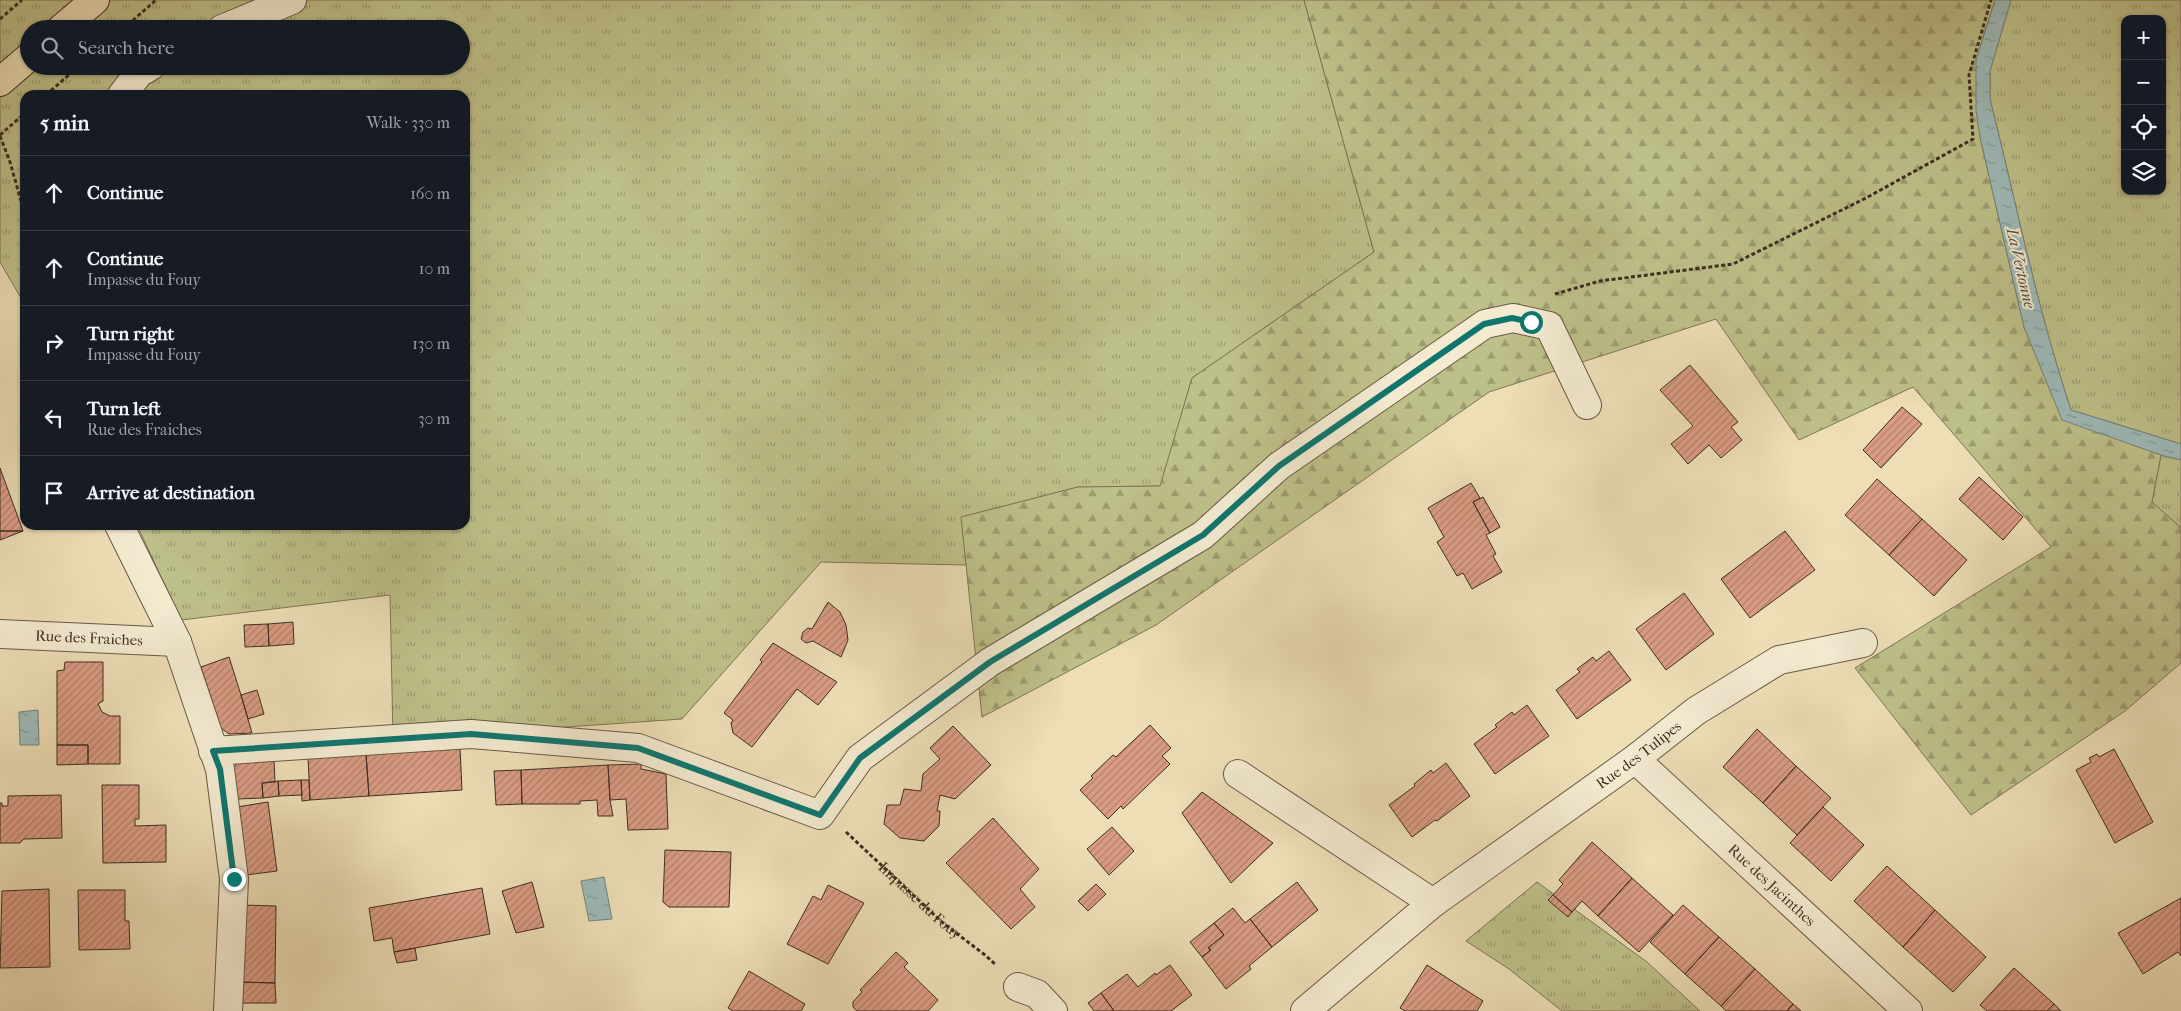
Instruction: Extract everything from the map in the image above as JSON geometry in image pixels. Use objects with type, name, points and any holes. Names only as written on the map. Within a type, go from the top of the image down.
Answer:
[{"type":"main road","points":[[72,20],[95,0]]},
{"type":"main road","points":[[0,82],[20,65]]},
{"type":"street","points":[[244,20],[292,0]]},
{"type":"street","points":[[126,90],[137,75]]},
{"type":"street","points":[[213,751],[471,734],[638,748],[820,815],[860,758],[990,662],[1203,535],[1279,466],[1484,324],[1512,318],[1549,326],[1587,405]]},
{"type":"street","points":[[121,530],[176,642],[220,769],[234,879],[228,1011]]},
{"type":"street","name":"Rue des Fraiches","points":[[0,634],[176,642]]},
{"type":"street","name":"Rue des Tulipes","points":[[1313,1009],[1433,903],[1635,759],[1696,712],[1778,660],[1863,643]]},
{"type":"street","name":"Rue des Jacinthes","points":[[1635,759],[1908,1011]]},
{"type":"street","points":[[1238,774],[1433,903]]},
{"type":"street","points":[[1018,987],[1037,994],[1053,1011]]},
{"type":"path","points":[[0,19],[22,0]]},
{"type":"path","points":[[133,20],[156,0]]},
{"type":"path","points":[[1531,322],[1536,300],[1600,281],[1733,264],[1866,198],[1973,139],[1969,75],[1991,0]]},
{"type":"path","points":[[52,90],[69,75]]},
{"type":"path","points":[[20,117],[0,135],[20,197]]},
{"type":"path","name":"Impasse du Fouy","points":[[820,815],[845,830],[937,918],[985,954],[1018,987]]},
{"type":"green space","points":[[0,0],[1304,0],[1374,252],[1192,378],[1161,486],[1078,487],[962,517],[966,565],[821,562],[682,719],[393,739],[390,595],[181,620],[139,530],[470,530],[470,90],[20,90],[20,296],[0,262]]},
{"type":"green space","points":[[1304,0],[1995,0],[1976,60],[1980,137],[2024,327],[2062,419],[2161,455],[2152,502],[2181,528],[2181,663],[2125,711],[1971,815],[1855,668],[2051,547],[1913,387],[1799,440],[1716,319],[1489,392],[1156,625],[982,717],[961,517],[1078,487],[1160,486],[1192,378],[1374,252]]},
{"type":"green space","points":[[2011,0],[2181,0],[2181,444],[2071,410],[2037,294],[1990,99],[1990,71]]},
{"type":"green space","points":[[2161,455],[2181,460],[2181,528],[2152,502]]},
{"type":"green space","points":[[1537,882],[1647,962],[1700,1011],[1562,1011],[1509,969],[1466,941]]},
{"type":"water","name":"La Vertonne","points":[[1995,0],[2011,0],[1990,71],[1990,99],[2037,294],[2071,410],[2181,444],[2181,460],[2161,455],[2062,420],[2024,327],[1980,137],[1976,111],[1976,60]]},
{"type":"water","points":[[38,710],[39,745],[20,745],[19,712]]},
{"type":"water","points":[[604,877],[612,919],[589,921],[581,881]]},
{"type":"building","points":[[1690,365],[1738,422],[1731,427],[1742,440],[1721,458],[1709,445],[1688,464],[1671,444],[1693,426],[1660,390]]},
{"type":"building","points":[[1902,407],[1922,424],[1881,468],[1863,450]]},
{"type":"building","points":[[0,468],[20,523],[20,530],[23,531],[0,531]]},
{"type":"building","points":[[1979,477],[2023,517],[2003,540],[1959,499]]},
{"type":"building","points":[[1877,479],[1922,519],[1889,555],[1845,515]]},
{"type":"building","points":[[1471,483],[1480,498],[1473,502],[1490,533],[1486,535],[1496,554],[1493,556],[1502,572],[1472,589],[1463,573],[1457,576],[1437,542],[1444,537],[1428,508]]},
{"type":"building","points":[[1483,497],[1500,527],[1490,533],[1473,502]]},
{"type":"building","points":[[1922,519],[1967,560],[1934,596],[1889,555]]},
{"type":"building","points":[[0,531],[23,531],[0,540]]},
{"type":"building","points":[[1785,531],[1815,570],[1750,618],[1721,579]]},
{"type":"building","points":[[1684,593],[1714,634],[1666,670],[1636,629]]},
{"type":"building","points":[[828,602],[840,612],[846,625],[848,640],[841,657],[813,641],[806,643],[801,639],[803,632],[808,628],[812,629]]},
{"type":"building","points":[[293,622],[294,644],[269,646],[268,624]]},
{"type":"building","points":[[268,624],[269,646],[245,647],[244,625]]},
{"type":"building","points":[[773,643],[837,682],[818,705],[797,689],[752,747],[733,733],[731,723],[733,720],[724,713],[762,662],[760,660]]},
{"type":"building","points":[[1609,651],[1631,680],[1577,719],[1556,690],[1580,672],[1577,669],[1593,657],[1596,661]]},
{"type":"building","points":[[229,657],[252,733],[229,734],[221,728],[201,667]]},
{"type":"building","points":[[65,662],[103,662],[103,701],[98,704],[102,712],[110,716],[120,716],[120,764],[88,764],[88,745],[57,745],[57,671],[64,670]]},
{"type":"building","points":[[257,690],[264,714],[248,719],[241,695]]},
{"type":"building","points":[[1527,705],[1549,736],[1495,774],[1474,744],[1497,727],[1495,725],[1512,712],[1514,715]]},
{"type":"building","points":[[1150,725],[1171,748],[1162,756],[1170,764],[1123,809],[1121,806],[1108,819],[1080,790],[1093,778],[1091,776],[1113,755],[1116,757]]},
{"type":"building","points":[[953,726],[991,765],[955,799],[940,795],[937,811],[940,811],[939,826],[924,841],[900,838],[884,824],[887,805],[900,805],[904,789],[921,791],[923,774],[940,759],[930,748]]},
{"type":"building","points":[[1757,729],[1796,766],[1763,803],[1723,767]]},
{"type":"building","points":[[57,745],[88,745],[88,764],[57,765]]},
{"type":"building","points":[[460,748],[462,790],[369,796],[366,754]]},
{"type":"building","points":[[2114,749],[2153,822],[2115,843],[2076,770],[2091,762],[2089,758],[2097,754],[2099,757]]},
{"type":"building","points":[[366,754],[369,796],[310,800],[308,757]]},
{"type":"building","points":[[274,760],[275,782],[262,783],[263,798],[237,799],[233,770],[237,763]]},
{"type":"building","points":[[1446,763],[1470,796],[1412,837],[1389,805],[1415,786],[1414,784],[1431,770],[1433,773]]},
{"type":"building","points":[[641,764],[641,769],[666,774],[668,829],[628,830],[626,799],[610,800],[608,765]]},
{"type":"building","points":[[608,765],[613,816],[598,816],[597,800],[580,801],[580,804],[522,804],[521,770]]},
{"type":"building","points":[[1796,766],[1831,798],[1797,835],[1763,803]]},
{"type":"building","points":[[521,770],[522,804],[496,805],[494,771]]},
{"type":"building","points":[[301,780],[302,795],[279,796],[278,781]]},
{"type":"building","points":[[301,780],[309,780],[310,800],[302,801]]},
{"type":"building","points":[[278,781],[279,796],[263,798],[262,783]]},
{"type":"building","points":[[102,785],[139,785],[139,819],[135,819],[135,826],[166,825],[166,862],[103,863]]},
{"type":"building","points":[[1202,792],[1273,843],[1231,883],[1182,813]]},
{"type":"building","points":[[61,795],[62,838],[24,839],[20,843],[0,843],[0,803],[2,803],[2,806],[8,806],[8,796]]},
{"type":"building","points":[[268,802],[277,871],[246,875],[237,807]]},
{"type":"building","points":[[1823,807],[1864,845],[1831,881],[1790,843]]},
{"type":"building","points":[[993,818],[1039,869],[1020,889],[1035,907],[1011,929],[946,863]]},
{"type":"building","points":[[1112,827],[1134,851],[1109,875],[1087,849]]},
{"type":"building","points":[[1592,842],[1632,878],[1598,916],[1582,901],[1572,912],[1553,895],[1563,884],[1559,880]]},
{"type":"building","points":[[665,850],[731,852],[729,907],[669,907],[663,902]]},
{"type":"building","points":[[1887,866],[1935,910],[1903,947],[1854,901]]},
{"type":"building","points":[[1632,878],[1673,915],[1639,952],[1598,916]]},
{"type":"building","points":[[532,882],[544,927],[516,933],[502,891]]},
{"type":"building","points":[[1297,882],[1318,910],[1272,947],[1250,919]]},
{"type":"building","points":[[1096,884],[1106,894],[1088,911],[1078,901]]},
{"type":"building","points":[[828,885],[864,903],[828,964],[787,944],[813,896],[821,900]]},
{"type":"building","points":[[482,888],[490,934],[394,952],[392,938],[374,941],[369,908]]},
{"type":"building","points":[[49,889],[50,967],[0,968],[2,891]]},
{"type":"building","points":[[78,890],[125,890],[125,921],[129,921],[130,949],[79,950]]},
{"type":"building","points":[[1553,895],[1572,912],[1568,917],[1548,900]]},
{"type":"building","points":[[2181,898],[2181,956],[2178,952],[2143,974],[2118,933]]},
{"type":"building","points":[[242,905],[276,906],[275,983],[239,982]]},
{"type":"building","points":[[1683,905],[1719,937],[1685,974],[1650,942]]},
{"type":"building","points":[[1233,908],[1245,923],[1250,919],[1272,947],[1249,966],[1251,969],[1226,989],[1202,957],[1211,950],[1208,948],[1224,935],[1214,923]]},
{"type":"building","points":[[1935,910],[1986,957],[1953,992],[1903,947]]},
{"type":"building","points":[[1214,923],[1224,935],[1208,948],[1211,950],[1202,957],[1190,942]]},
{"type":"building","points":[[1719,937],[1755,969],[1721,1006],[1685,974]]},
{"type":"building","points":[[415,948],[417,960],[397,963],[394,952]]},
{"type":"building","points":[[896,952],[908,963],[904,967],[938,1000],[928,1011],[857,1011],[853,1007],[853,1002],[862,992],[860,990]]},
{"type":"building","points":[[1170,965],[1192,995],[1171,1011],[1114,1011],[1101,993],[1127,974],[1138,987],[1155,973],[1156,975]]},
{"type":"building","points":[[1427,965],[1483,1001],[1477,1011],[1405,1011],[1400,1008]]},
{"type":"building","points":[[2014,968],[2054,1004],[2047,1011],[1987,1011],[1980,1005]]},
{"type":"building","points":[[1755,969],[1793,1004],[1787,1011],[1726,1011],[1721,1006]]},
{"type":"building","points":[[749,971],[805,1004],[801,1011],[733,1011],[728,1008]]},
{"type":"building","points":[[239,982],[275,983],[276,1003],[238,1003]]},
{"type":"building","points":[[1101,993],[1114,1011],[1094,1011],[1088,1003]]},
{"type":"building","points":[[1793,1004],[1801,1011],[1787,1011]]},
{"type":"building","points":[[2054,1004],[2061,1011],[2047,1011]]},
{"type":"route","points":[[234,879],[220,769],[213,751],[471,734],[638,748],[820,815],[860,758],[990,662],[1203,535],[1279,466],[1484,324],[1512,318],[1531,322]]}]
